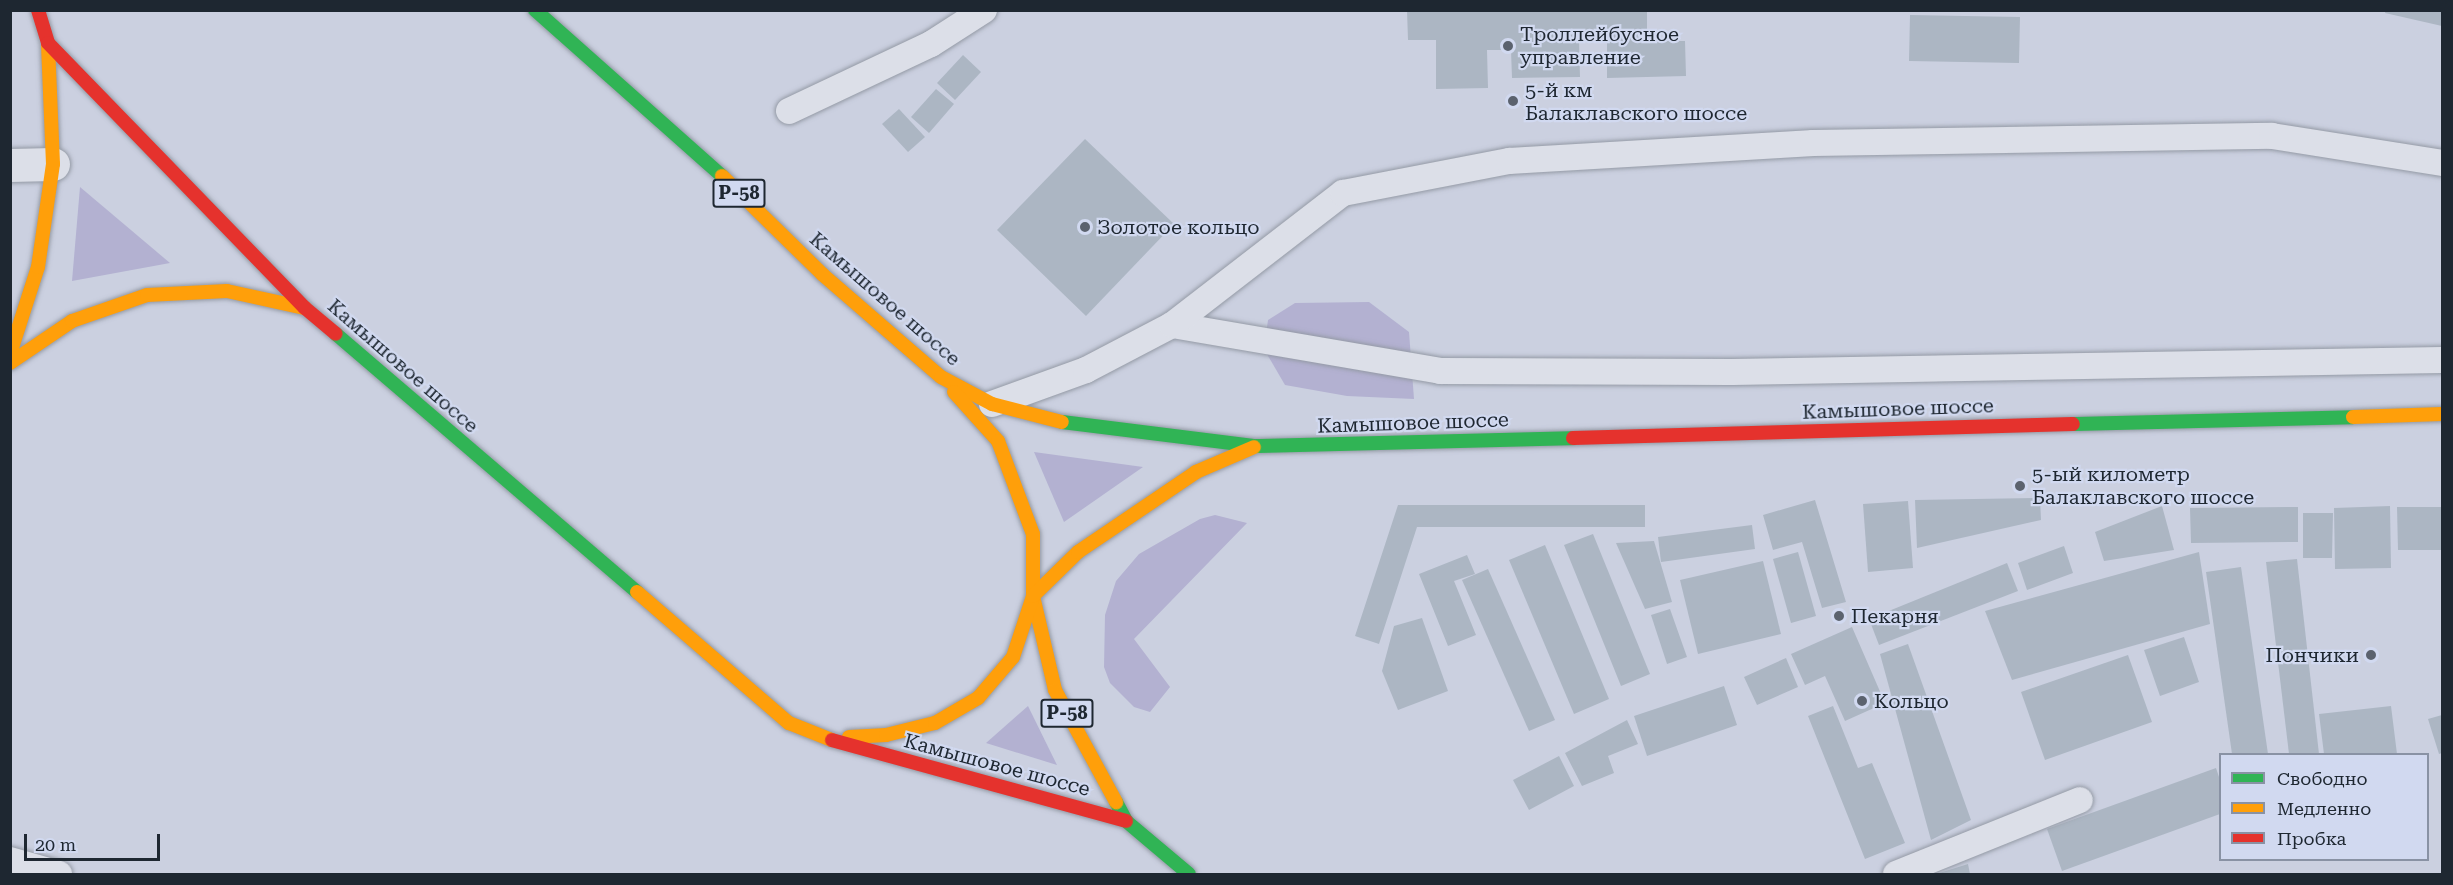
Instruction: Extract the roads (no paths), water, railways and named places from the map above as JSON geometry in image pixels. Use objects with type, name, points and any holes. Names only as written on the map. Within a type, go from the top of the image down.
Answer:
[{"type":"main road","points":[[38,10],[48,43]]},
{"type":"main road","points":[[10,354],[38,267],[53,164],[48,10]]},
{"type":"main road","name":"Камышовое шоссе","points":[[535,10],[714,168],[822,274],[941,377],[992,404],[1075,426],[1256,446],[2442,414]]},
{"type":"main road","name":"Камышовое шоссе","points":[[48,43],[305,308],[789,723],[827,738],[1126,821]]},
{"type":"main road","points":[[10,363],[72,321],[147,295],[227,291],[305,308]]},
{"type":"main road","name":"Р-58","points":[[941,377],[998,441],[1032,534],[1033,596],[1054,690],[1126,821]]},
{"type":"main road","points":[[827,738],[886,735],[935,723],[978,698],[1013,657],[1033,596],[1078,552],[1196,472],[1256,446]]},
{"type":"main road","points":[[1126,821],[1189,874]]},
{"type":"street","points":[[10,165],[53,164]]},
{"type":"lane","points":[[789,111],[931,44],[984,10]]},
{"type":"lane","points":[[992,404],[1086,370],[1172,325],[1343,193],[1509,161],[1812,143],[2272,135],[2442,163]]},
{"type":"lane","points":[[1172,325],[1440,371],[1732,372],[2442,360]]},
{"type":"lane","points":[[1896,874],[2080,800]]},
{"type":"lane","points":[[10,860],[59,874]]},
{"type":"place","name":"Троллейбусное управление","points":[[1508,46]]},
{"type":"place","name":"5-й км Балаклавского шоссе","points":[[1513,101]]},
{"type":"place","name":"Золотое кольцо","points":[[1085,227]]},
{"type":"place","name":"5-ый километр Балаклавского шоссе","points":[[2020,486]]},
{"type":"place","name":"Пекарня","points":[[1839,616]]},
{"type":"place","name":"Пончики","points":[[2371,655]]},
{"type":"place","name":"Кольцо","points":[[1862,701]]}]
